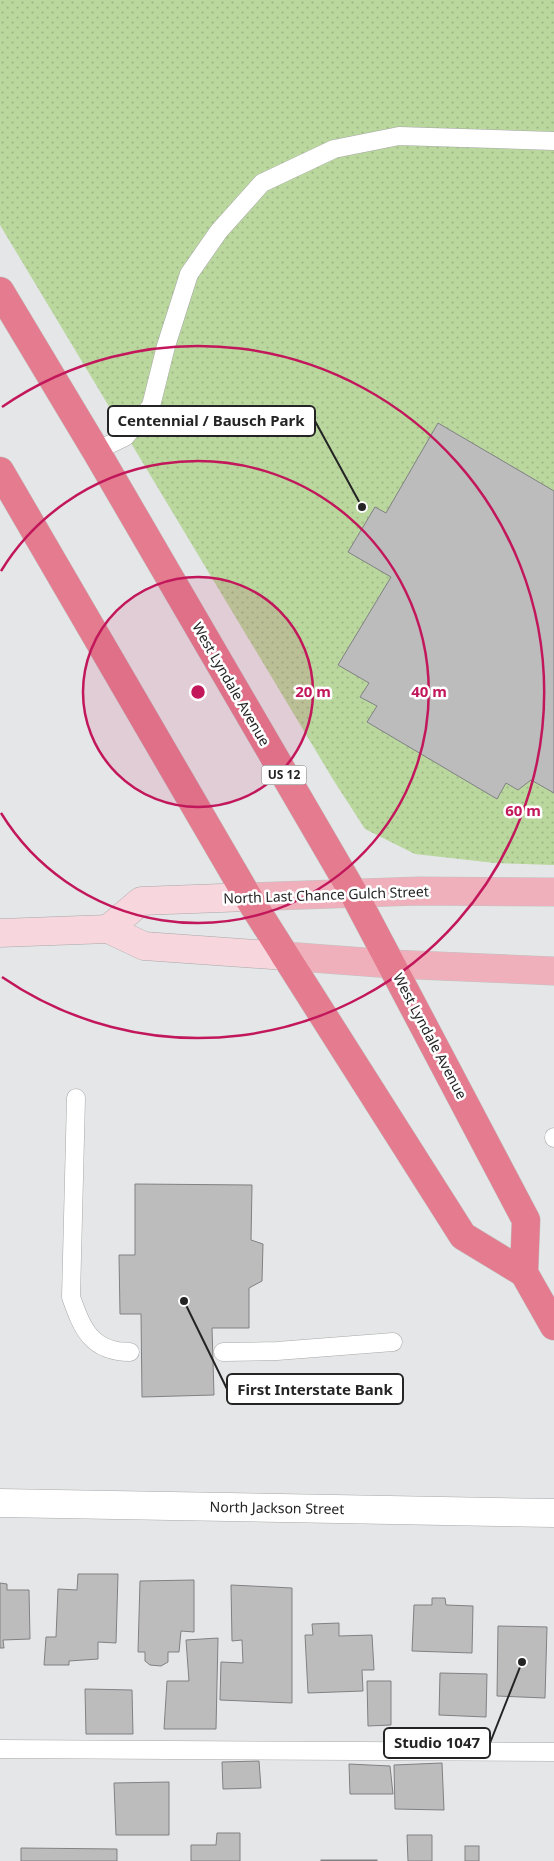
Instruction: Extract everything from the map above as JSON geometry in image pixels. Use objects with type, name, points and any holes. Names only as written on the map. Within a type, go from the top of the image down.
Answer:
[{"type":"highway","name":"West Lyndale Avenue","points":[[0,291],[96,451],[354,894],[392,964],[526,1220],[524,1273]]},
{"type":"highway","points":[[0,471],[248,897],[463,1236],[524,1273],[554,1326]]},
{"type":"main road","name":"North Last Chance Gulch Street","points":[[108,929],[141,901],[419,891],[554,892]]},
{"type":"main road","points":[[0,934],[108,929],[144,946],[392,964],[554,971]]},
{"type":"street","name":"North Jackson Street","points":[[0,1503],[554,1513]]},
{"type":"lane","points":[[96,451],[125,437],[151,406],[166,346],[189,274],[218,231],[262,183],[334,148],[399,136],[554,141]]},
{"type":"lane","points":[[76,1098],[70,1297],[81,1327],[99,1345],[117,1352],[130,1352]]},
{"type":"lane","points":[[223,1352],[277,1351],[393,1342]]},
{"type":"lane","points":[[0,1749],[554,1752]]},
{"type":"green space","points":[[0,0],[554,0],[554,865],[495,863],[415,854],[365,829],[334,781],[0,225]]},
{"type":"building","points":[[438,423],[554,491],[554,793],[531,780],[518,790],[506,783],[497,799],[367,722],[377,706],[360,697],[369,683],[338,665],[391,577],[348,552],[375,507],[386,513]]},
{"type":"building","points":[[135,1184],[252,1185],[251,1240],[263,1244],[262,1281],[249,1288],[249,1328],[212,1328],[214,1395],[142,1397],[141,1314],[120,1314],[119,1255],[135,1255]]},
{"type":"building","points":[[78,1574],[118,1574],[116,1643],[98,1642],[98,1659],[69,1661],[69,1665],[44,1665],[46,1637],[56,1637],[58,1589],[77,1590]]},
{"type":"building","points":[[194,1580],[194,1632],[181,1631],[179,1652],[168,1652],[168,1662],[161,1666],[150,1665],[145,1661],[145,1652],[138,1652],[140,1581]]},
{"type":"building","points":[[0,1583],[7,1584],[7,1590],[29,1590],[30,1639],[3,1640],[4,1648],[0,1648]]},
{"type":"building","points":[[231,1585],[292,1588],[292,1703],[220,1700],[221,1662],[243,1663],[242,1640],[232,1641]]},
{"type":"building","points":[[432,1598],[445,1598],[446,1605],[473,1606],[472,1653],[412,1651],[414,1605],[432,1605]]},
{"type":"building","points":[[339,1623],[339,1636],[372,1635],[374,1670],[362,1670],[363,1691],[308,1693],[305,1635],[313,1635],[312,1624]]},
{"type":"building","points":[[498,1626],[547,1627],[545,1698],[497,1696]]},
{"type":"building","points":[[218,1638],[216,1729],[164,1729],[167,1681],[189,1681],[186,1640]]},
{"type":"building","points":[[440,1673],[487,1674],[486,1717],[439,1715]]},
{"type":"building","points":[[367,1681],[391,1681],[391,1725],[368,1726]]},
{"type":"building","points":[[85,1689],[132,1690],[133,1734],[86,1734]]},
{"type":"building","points":[[259,1761],[261,1788],[223,1789],[222,1762]]},
{"type":"building","points":[[442,1763],[444,1810],[395,1809],[394,1765]]},
{"type":"building","points":[[349,1764],[390,1766],[393,1794],[350,1794]]},
{"type":"building","points":[[169,1782],[169,1835],[116,1835],[114,1783]]},
{"type":"building","points":[[217,1833],[240,1833],[240,1861],[191,1861],[191,1845],[216,1845]]},
{"type":"building","points":[[407,1835],[432,1835],[432,1861],[408,1861]]},
{"type":"building","points":[[465,1846],[479,1846],[479,1861],[465,1861]]},
{"type":"building","points":[[21,1848],[117,1849],[117,1861],[21,1861]]},
{"type":"building","points":[[377,1860],[377,1861],[321,1861]]},
{"type":"place","name":"Centennial / Bausch Park","points":[[362,507]]},
{"type":"place","name":"First Interstate Bank","points":[[184,1301]]},
{"type":"place","name":"Studio 1047","points":[[522,1662]]}]
